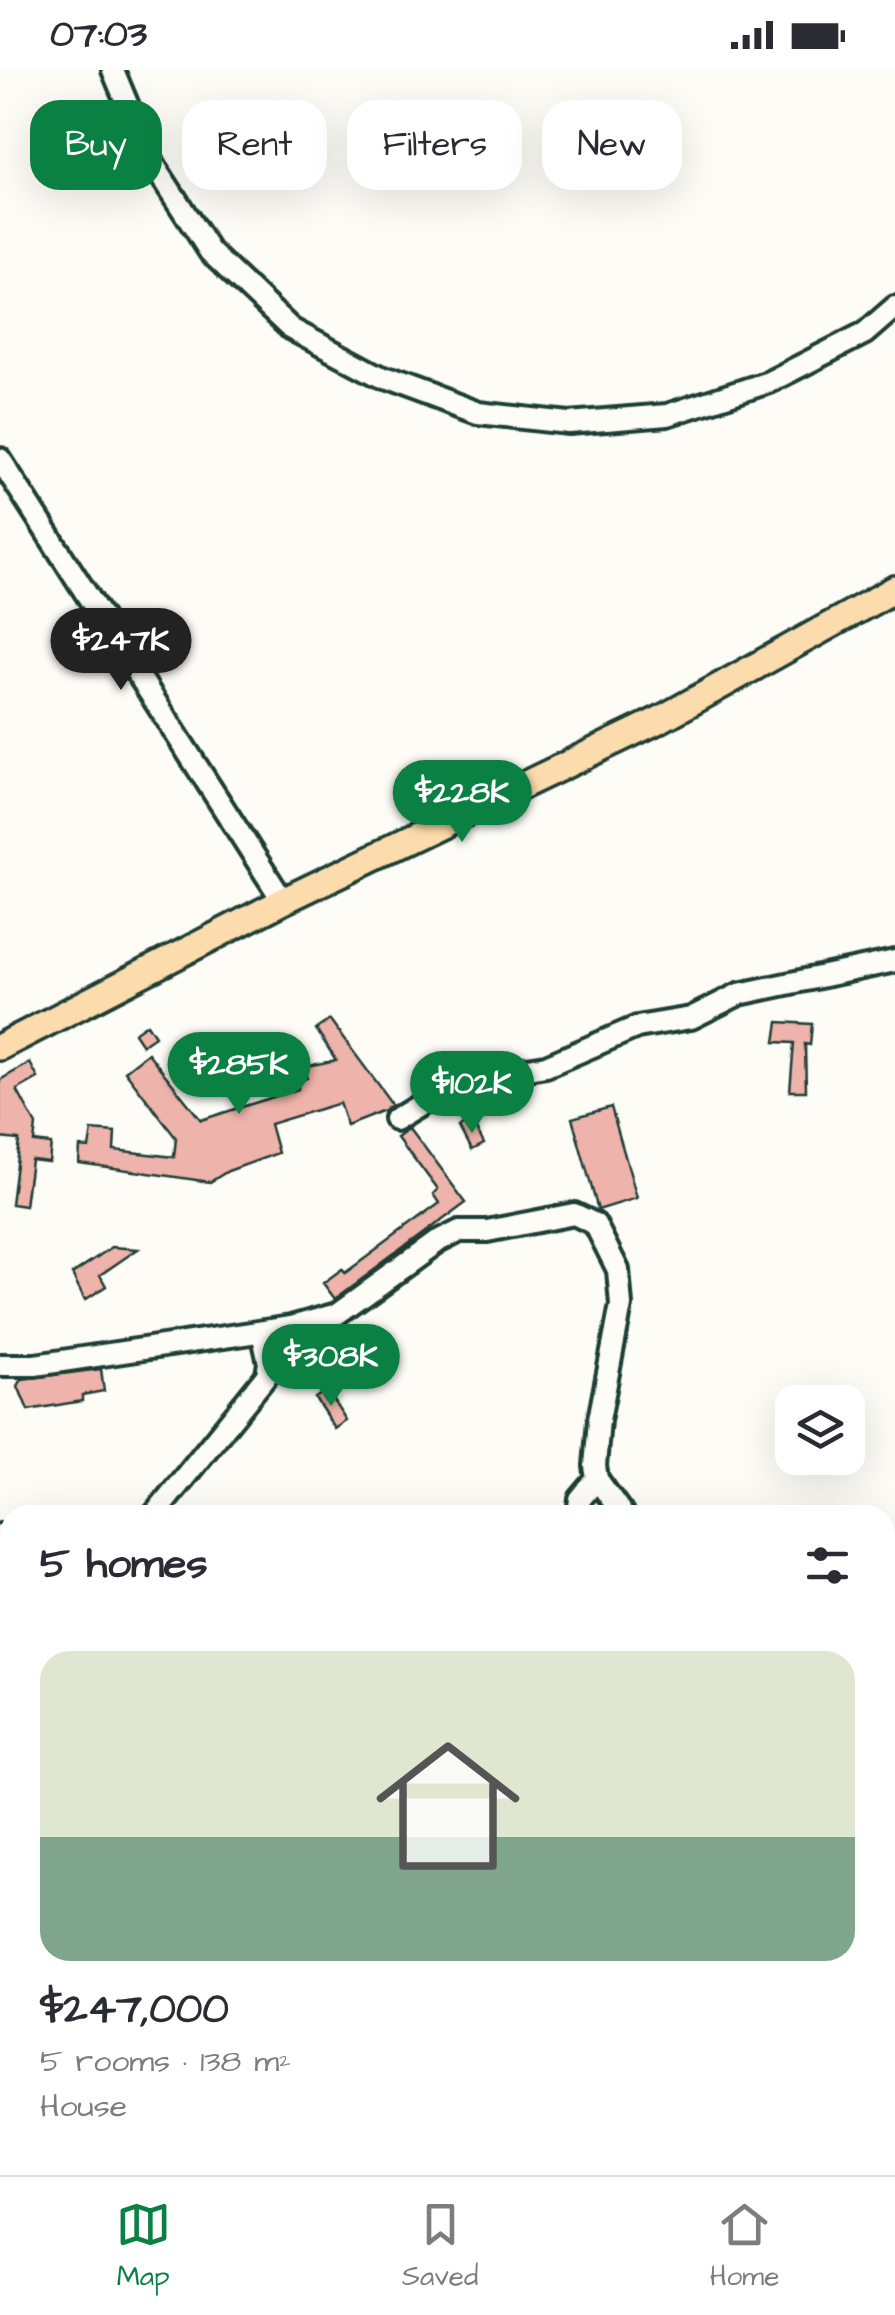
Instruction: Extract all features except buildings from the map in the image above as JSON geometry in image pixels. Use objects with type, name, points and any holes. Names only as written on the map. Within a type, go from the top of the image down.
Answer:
[{"type":"main road","points":[[0,1046],[283,901],[662,718],[895,589]]},
{"type":"street","points":[[113,70],[150,158],[210,252],[291,330],[383,378],[478,412],[569,422],[667,415],[769,382],[865,333],[895,307]]},
{"type":"street","points":[[0,459],[283,901]]},
{"type":"street","points":[[397,1119],[448,1088],[473,1078],[546,1066],[637,1027],[692,1018],[739,994],[895,961]]},
{"type":"street","points":[[0,1366],[292,1327],[338,1314],[437,1242],[459,1232],[487,1231],[574,1214],[595,1224],[618,1270],[621,1305],[599,1420],[595,1466],[597,1479],[616,1505]]},
{"type":"street","points":[[162,1505],[267,1375],[269,1363],[262,1332]]},
{"type":"street","points":[[579,1505],[597,1479]]}]
